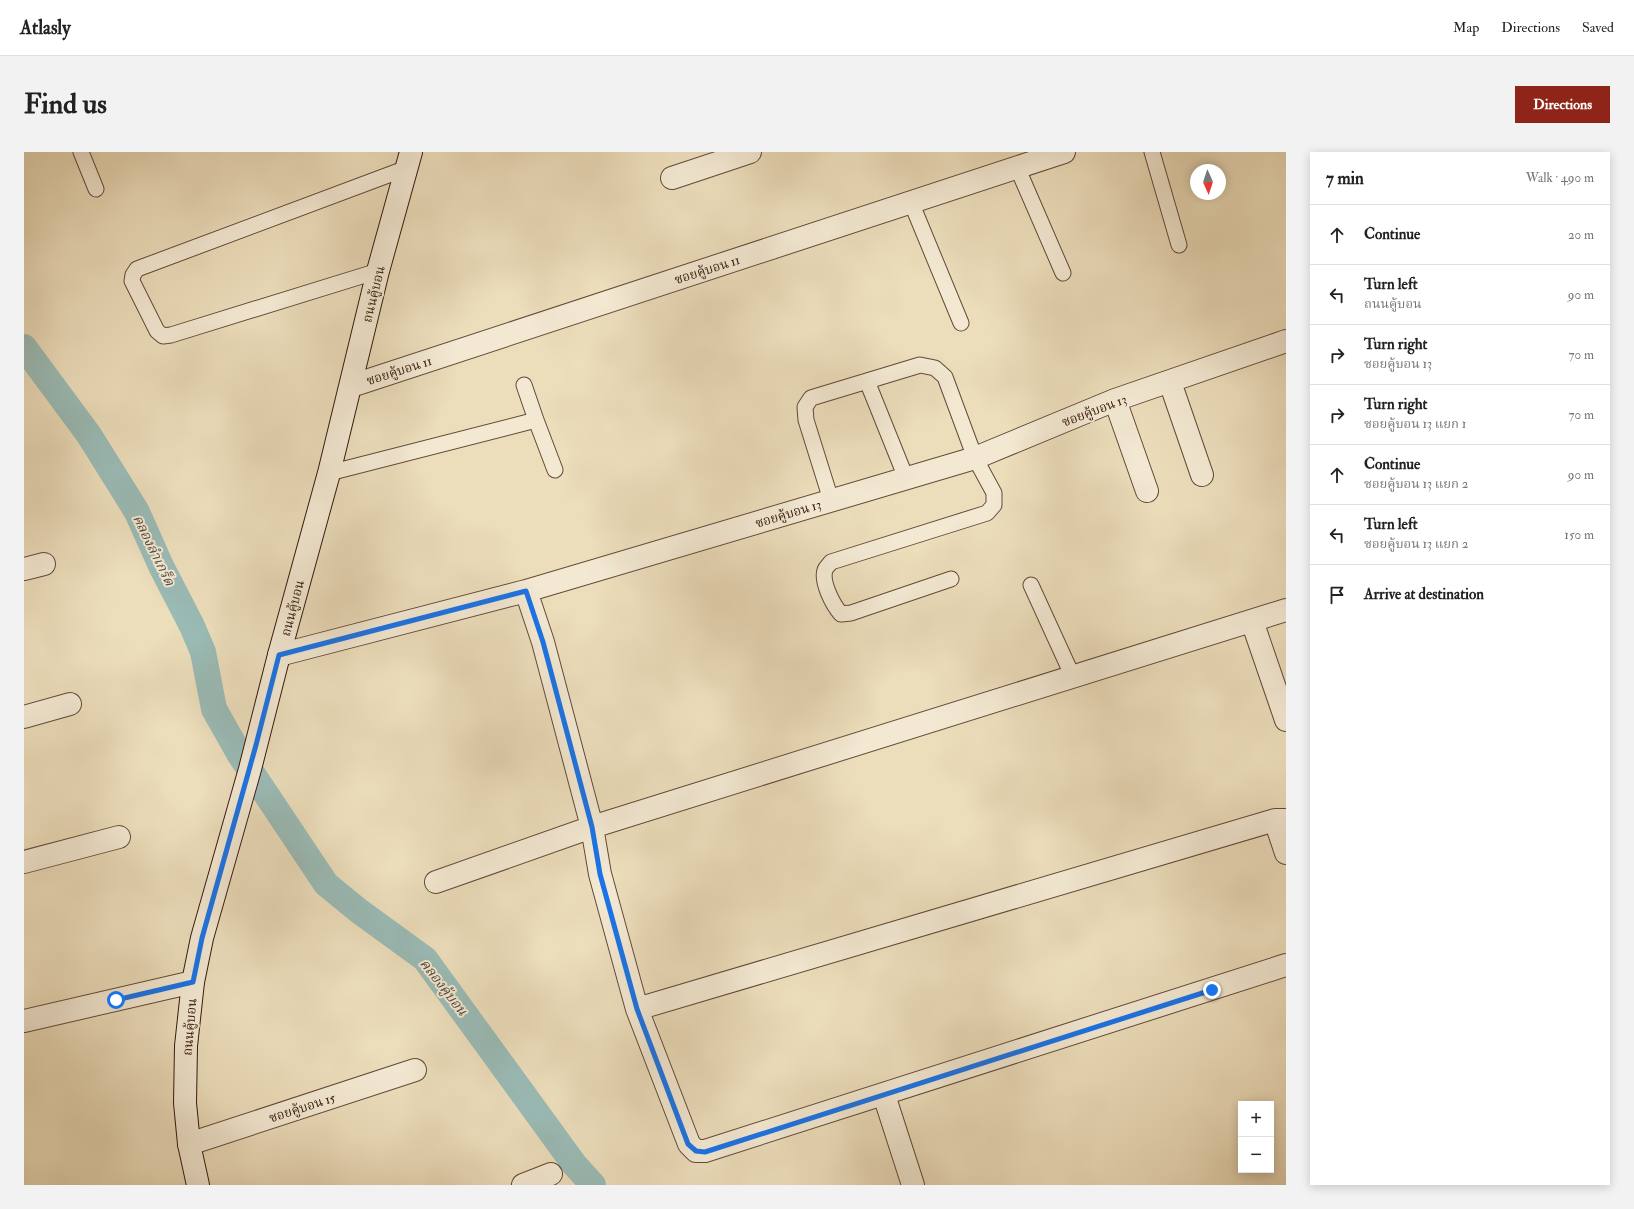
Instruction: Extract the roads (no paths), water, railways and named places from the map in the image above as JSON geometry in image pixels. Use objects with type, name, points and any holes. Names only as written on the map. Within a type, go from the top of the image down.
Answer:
[{"type":"street","points":[[672,178],[750,152]]},
{"type":"street","name":"ซอยคู้บอน 11","points":[[351,386],[911,202],[1015,160],[1064,152]]},
{"type":"street","name":"ถนนคู้บอน","points":[[198,1185],[189,1144],[185,1103],[186,1046],[193,982],[202,938],[232,834],[329,473],[378,272],[409,160]]},
{"type":"street","name":"ซอยคู้บอน 13","points":[[279,655],[526,591],[975,458],[1115,400],[1286,341]]},
{"type":"street","points":[[1170,382],[1202,475]]},
{"type":"street","points":[[1115,400],[1147,491]]},
{"type":"street","points":[[526,591],[543,642],[592,827],[600,874],[637,1009],[688,1144],[696,1151],[705,1152],[1286,966]]},
{"type":"street","points":[[436,882],[592,827],[1286,610]]},
{"type":"street","points":[[1252,621],[1286,720]]},
{"type":"street","points":[[24,717],[70,704]]},
{"type":"street","points":[[637,1009],[1280,820],[1286,853]]},
{"type":"street","points":[[24,862],[119,837]]},
{"type":"street","points":[[24,1021],[193,982]]},
{"type":"street","name":"ซอยคู้บอน 15","points":[[189,1144],[415,1070]]},
{"type":"street","points":[[884,1095],[913,1185]]},
{"type":"street","points":[[523,1185],[551,1174]]},
{"type":"lane","points":[[81,152],[96,189]]},
{"type":"lane","points":[[1152,152],[1179,245]]},
{"type":"lane","points":[[378,272],[179,333],[163,336],[157,331],[132,281],[133,275],[137,269],[409,160]]},
{"type":"lane","points":[[1015,160],[1063,273]]},
{"type":"lane","points":[[911,202],[961,323]]},
{"type":"lane","points":[[831,500],[806,420],[805,407],[811,398],[920,365],[935,368],[945,377],[975,458],[994,494],[994,506],[988,513],[831,562],[825,568],[824,577],[834,606],[841,614],[851,613],[951,579]]},
{"type":"lane","points":[[868,381],[906,478]]},
{"type":"lane","points":[[524,385],[555,470]]},
{"type":"lane","points":[[329,473],[536,420]]},
{"type":"lane","points":[[1031,585],[1073,677]]},
{"type":"waterway","name":"คลองคู้บอน","points":[[24,347],[89,435],[137,512],[161,566],[192,626],[203,652],[214,709],[240,755],[326,884],[359,911],[425,959],[574,1164],[593,1185]]},
{"type":"water label","name":"คลองลำเกร็ด","points":[[154,550]]}]
